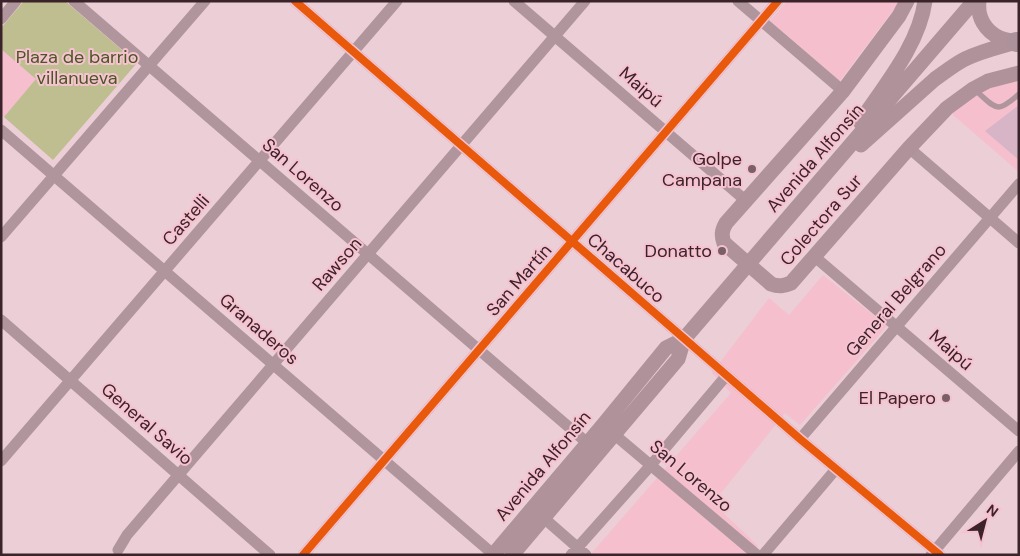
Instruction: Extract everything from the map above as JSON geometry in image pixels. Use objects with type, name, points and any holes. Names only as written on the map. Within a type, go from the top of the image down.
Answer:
[{"type":"main road","name":"Colectora Sur","points":[[907,1],[899,16],[843,91],[745,200],[722,230],[724,243],[771,284],[785,286],[791,283],[909,148],[947,108],[973,89],[988,81],[1019,73]]},
{"type":"main road","points":[[822,179],[911,44],[925,1]]},
{"type":"main road","name":"Avenida Alfonsín","points":[[493,555],[599,453],[609,430],[666,348],[684,339],[974,1]]},
{"type":"main road","points":[[978,1],[979,16],[984,25],[999,38],[1017,42]]},
{"type":"main road","points":[[822,179],[947,70],[985,51],[1017,42]]},
{"type":"main road","name":"Avenida Alfonsín","points":[[512,555],[538,513],[587,443],[609,430]]},
{"type":"street","name":"San Lorenzo","points":[[74,1],[599,453]]},
{"type":"street","points":[[1,237],[205,1]]},
{"type":"street","name":"Chacabuco","points":[[294,1],[726,376],[935,553]]},
{"type":"street","name":"Castelli","points":[[2,457],[71,381],[396,1]]},
{"type":"street","name":"Maipú","points":[[514,1],[745,200]]},
{"type":"street","name":"Rawson","points":[[118,550],[127,536],[585,1]]},
{"type":"street","points":[[738,1],[843,91]]},
{"type":"street","name":"San Martín","points":[[303,555],[778,1]]},
{"type":"street","points":[[1,19],[13,3]]},
{"type":"street","name":"Granaderos","points":[[1,130],[493,555]]},
{"type":"street","points":[[909,148],[1019,243]]},
{"type":"street","name":"General Belgrano","points":[[800,439],[1019,184]]},
{"type":"street","name":"Maipú","points":[[815,257],[1019,432]]},
{"type":"street","name":"General Savio","points":[[1,320],[270,555]]},
{"type":"street","points":[[538,513],[578,552],[726,376]]},
{"type":"street","name":"San Lorenzo","points":[[609,430],[757,555]]},
{"type":"street","points":[[935,553],[1019,451]]},
{"type":"street","points":[[763,555],[836,469]]},
{"type":"lane","points":[[973,89],[994,107],[1008,104],[1019,94]]},
{"type":"shaded area","points":[[787,1],[900,1],[840,81],[770,21]]},
{"type":"shaded area","points":[[1,49],[37,79],[4,117],[1,115]]},
{"type":"shaded area","points":[[1019,80],[1019,172],[952,114],[957,108],[992,86]]},
{"type":"shaded area","points":[[823,275],[887,326],[800,425],[785,413],[713,503],[758,546],[750,555],[590,555],[731,393],[712,373],[769,298],[789,315]]},
{"type":"green space","name":"Plaza de barrio villanueva","points":[[24,1],[65,1],[137,63],[53,160],[4,117],[36,79],[1,49],[1,28]]},
{"type":"building","points":[[1019,105],[1019,160],[985,131]]},
{"type":"cycle path","points":[[295,1],[800,439],[940,555]]},
{"type":"cycle path","points":[[303,555],[778,1]]},
{"type":"place","name":"Golpe Campana","points":[[752,169]]},
{"type":"place","name":"Donatto","points":[[722,251]]},
{"type":"place","name":"El Papero","points":[[946,398]]}]
